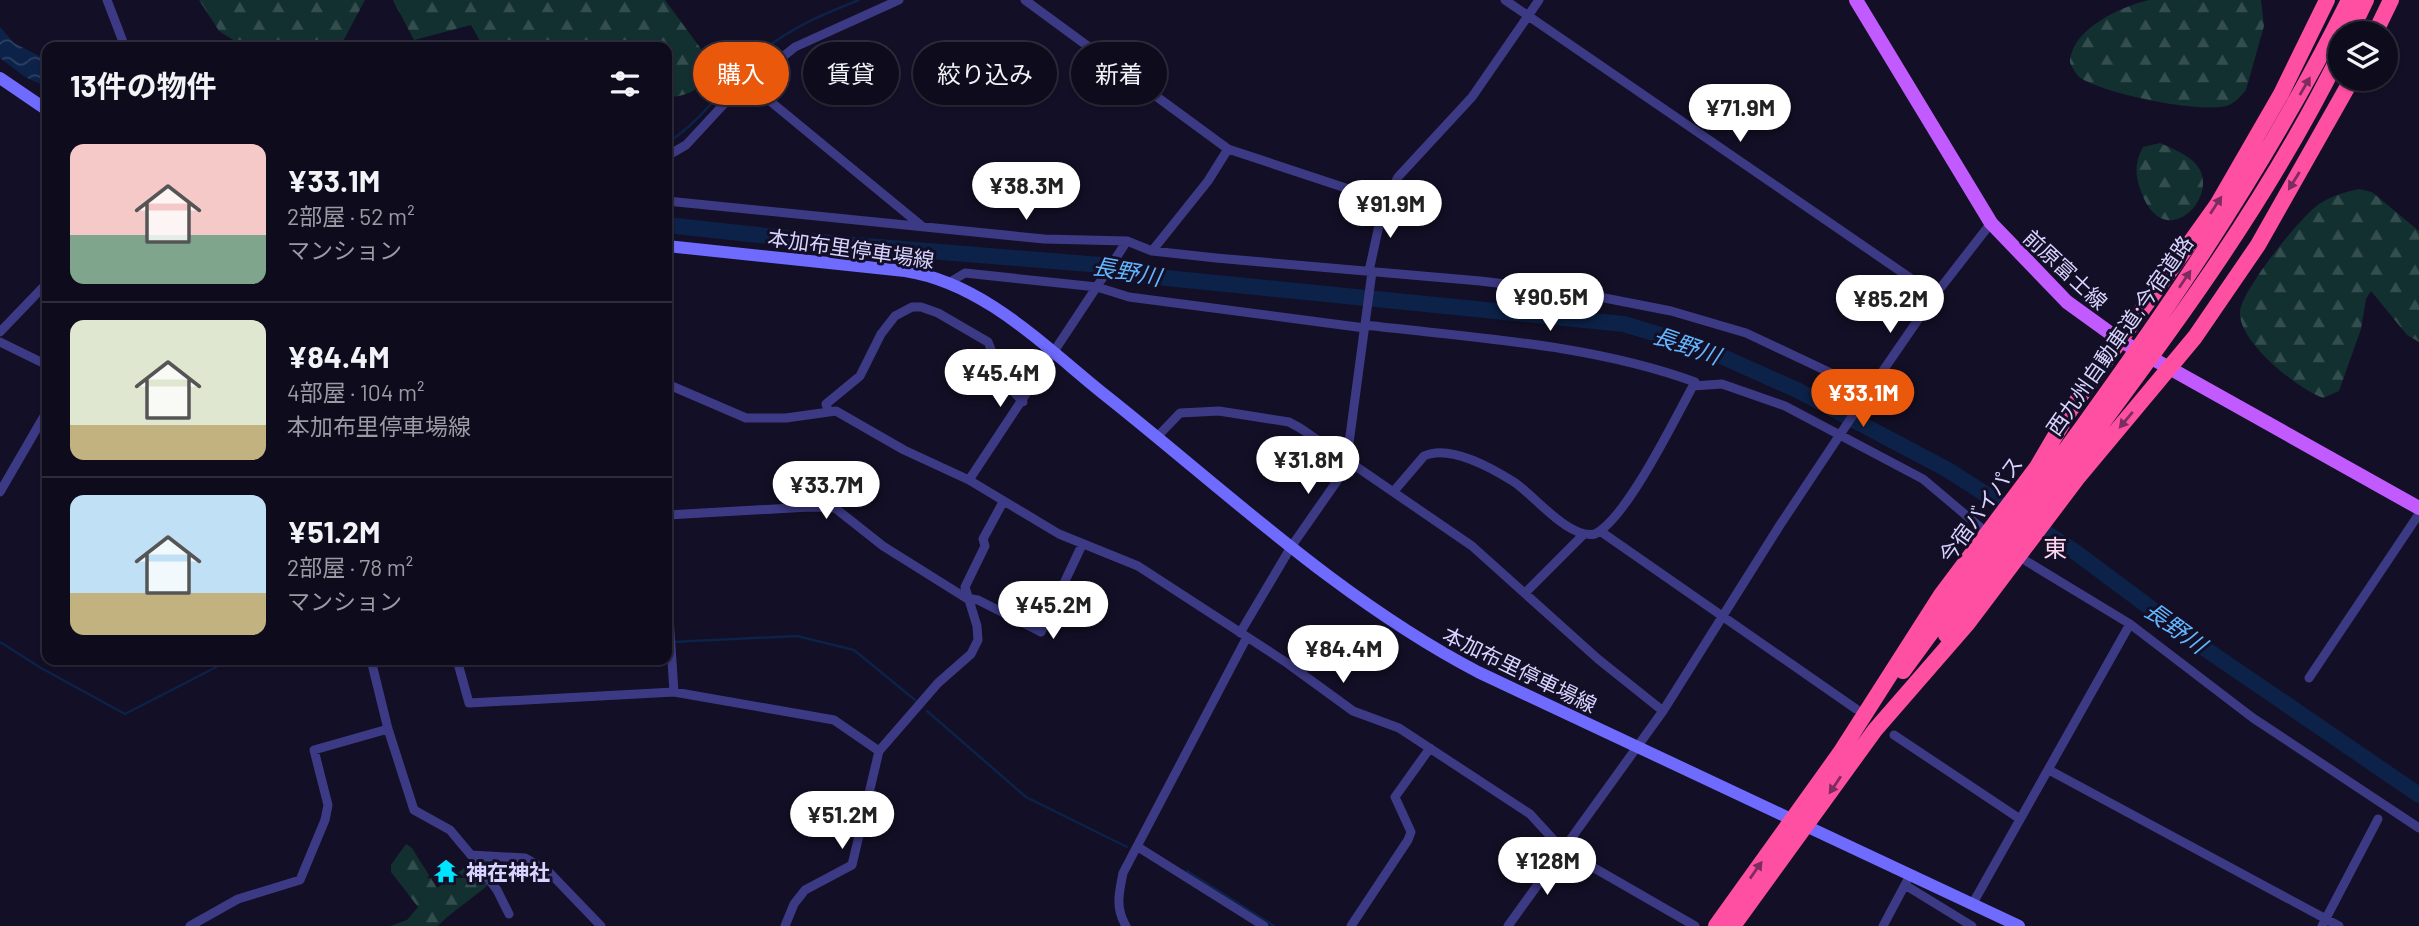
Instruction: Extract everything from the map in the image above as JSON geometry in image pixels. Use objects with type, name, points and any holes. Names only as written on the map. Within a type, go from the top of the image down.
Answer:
[{"type":"highway","name":"今宿バイパス","points":[[1733,926],[1934,606],[2008,539],[2038,498],[2071,410],[2227,188],[2281,94],[2327,0]]},
{"type":"highway","name":"西九州自動車道;今宿道路","points":[[2153,340],[2316,67],[2348,0]]},
{"type":"highway","points":[[2356,21],[2366,0]]},
{"type":"highway","points":[[2381,21],[2391,0]]},
{"type":"highway","name":"西九州自動車道;今宿道路","points":[[2038,498],[2249,214],[2328,75]]},
{"type":"highway","name":"今宿バイパス","points":[[1716,926],[1875,730],[1968,623],[2008,539],[2038,498],[2170,368],[2258,245],[2344,91]]},
{"type":"highway","points":[[1875,730],[1903,683],[2008,539]]},
{"type":"highway","points":[[1840,753],[1903,683]]},
{"type":"main road","name":"前原富士線","points":[[1856,0],[1991,223],[2067,302],[2120,341],[2419,508]]},
{"type":"main road","points":[[0,78],[42,107]]},
{"type":"main road","name":"本加布里停車場線","points":[[672,247],[905,271],[950,282],[982,299],[1291,547],[1418,640],[1478,672],[1799,823],[1908,880],[1973,903],[2020,926]]},
{"type":"street","points":[[107,0],[123,42]]},
{"type":"street","points":[[789,52],[804,41],[899,0]]},
{"type":"street","points":[[1025,0],[1228,149],[1385,201]]},
{"type":"street","points":[[1505,0],[1935,295]]},
{"type":"street","points":[[1126,926],[1119,913],[1118,895],[1123,873],[1243,635],[1291,547],[1349,459],[1371,272],[1385,201],[1398,177],[1464,107],[1539,0]]},
{"type":"street","points":[[672,153],[686,145],[723,105]]},
{"type":"street","points":[[775,105],[923,227]]},
{"type":"street","points":[[1152,251],[1208,181],[1228,149]]},
{"type":"street","points":[[672,202],[1532,287],[1671,311],[1746,333],[1869,391]]},
{"type":"street","points":[[1508,926],[1663,711],[1840,434],[1935,295],[1991,223]]},
{"type":"street","points":[[969,480],[1023,402],[1124,245]]},
{"type":"street","points":[[950,282],[965,273],[1097,286],[1129,297],[1557,349],[1667,372],[1695,383],[1629,496],[1600,531],[1590,536],[1559,521],[1515,483],[1452,452],[1424,456],[1394,491]]},
{"type":"street","points":[[0,332],[42,288]]},
{"type":"street","points":[[828,410],[826,404],[860,376],[881,334],[894,316],[912,307],[938,313],[988,342],[1004,381],[1023,402]]},
{"type":"street","points":[[0,342],[42,363]]},
{"type":"street","points":[[1693,386],[1722,384],[1785,406],[1923,479],[2130,624],[2253,718],[2419,828]]},
{"type":"street","points":[[672,386],[746,418],[786,418],[836,411],[904,450],[969,480],[1003,502],[1082,545],[1138,566],[1353,711],[1399,729],[1530,814],[1563,850],[1695,926]]},
{"type":"street","points":[[1157,437],[1180,412],[1219,411],[1289,422],[1335,454],[1349,459],[1472,546],[1598,659],[1663,711]]},
{"type":"street","points":[[0,492],[42,420]]},
{"type":"street","points":[[785,926],[794,904],[805,890],[852,864],[878,751],[938,683],[971,654],[978,640],[977,626],[966,598],[968,576],[1003,502]]},
{"type":"street","points":[[672,515],[826,506],[835,508],[883,546],[966,598],[978,600],[1041,632],[1082,545]]},
{"type":"street","points":[[2309,678],[2419,514]]},
{"type":"street","points":[[1600,531],[1856,709]]},
{"type":"street","points":[[1526,592],[1584,534]]},
{"type":"street","points":[[1973,903],[2130,624]]},
{"type":"street","points":[[672,662],[674,692]]},
{"type":"street","points":[[373,665],[387,729],[414,810],[450,830],[496,890],[509,914]]},
{"type":"street","points":[[458,665],[469,703],[674,692],[834,720],[878,751]]},
{"type":"street","points":[[190,926],[238,899],[300,880],[325,820],[328,805],[314,750],[387,729]]},
{"type":"street","points":[[1894,735],[2020,818]]},
{"type":"street","points":[[1351,926],[1408,840],[1411,832],[1395,797],[1430,748]]},
{"type":"street","points":[[2049,769],[2324,922],[2339,926]]},
{"type":"street","points":[[2324,922],[2378,819]]},
{"type":"street","points":[[1138,847],[1264,926]]},
{"type":"street","points":[[471,855],[525,858],[548,871],[601,926]]},
{"type":"street","points":[[1883,926],[1908,880],[1972,926]]},
{"type":"green space","points":[[199,0],[365,0],[343,42],[236,42],[219,31]]},
{"type":"green space","points":[[393,0],[665,0],[696,42],[693,42],[693,90],[672,96],[672,42],[479,42],[471,25],[414,40]]},
{"type":"green space","points":[[2149,0],[2261,0],[2264,26],[2246,90],[2236,101],[2216,107],[2176,105],[2108,90],[2079,77],[2070,63],[2072,51],[2088,30],[2112,14]]},
{"type":"green space","points":[[2160,143],[2193,161],[2200,170],[2203,183],[2201,195],[2194,207],[2174,220],[2163,219],[2151,211],[2138,182],[2136,170],[2143,147]]},
{"type":"green space","points":[[2359,189],[2372,192],[2419,231],[2419,342],[2407,335],[2371,291],[2366,299],[2361,329],[2339,391],[2323,398],[2299,385],[2271,363],[2249,337],[2242,324],[2240,312],[2260,272],[2310,212],[2329,199]]},
{"type":"green space","points":[[406,844],[412,848],[437,888],[479,857],[491,862],[499,872],[489,884],[438,926],[390,926],[407,920],[418,907],[391,872],[391,865]]},
{"type":"water","points":[[0,27],[14,43],[42,57],[42,85],[25,77],[0,58]]},
{"type":"waterway","points":[[672,140],[704,112],[748,64],[771,44],[807,22],[859,0]]},
{"type":"waterway","name":"長野川","points":[[672,226],[831,243],[1101,265],[1127,274],[1624,324],[1703,348],[1797,390],[1948,470],[2074,551],[2204,648],[2419,795]]},
{"type":"waterway","points":[[672,642],[797,636],[854,650],[915,700]]},
{"type":"waterway","points":[[0,642],[125,714],[220,665]]},
{"type":"waterway","points":[[927,711],[1026,797],[1127,847]]},
{"type":"waterway","points":[[1187,871],[1274,926]]},
{"type":"place","name":"神在神社","points":[[446,871]]},
{"type":"district","name":"東","points":[[2055,547]]}]
